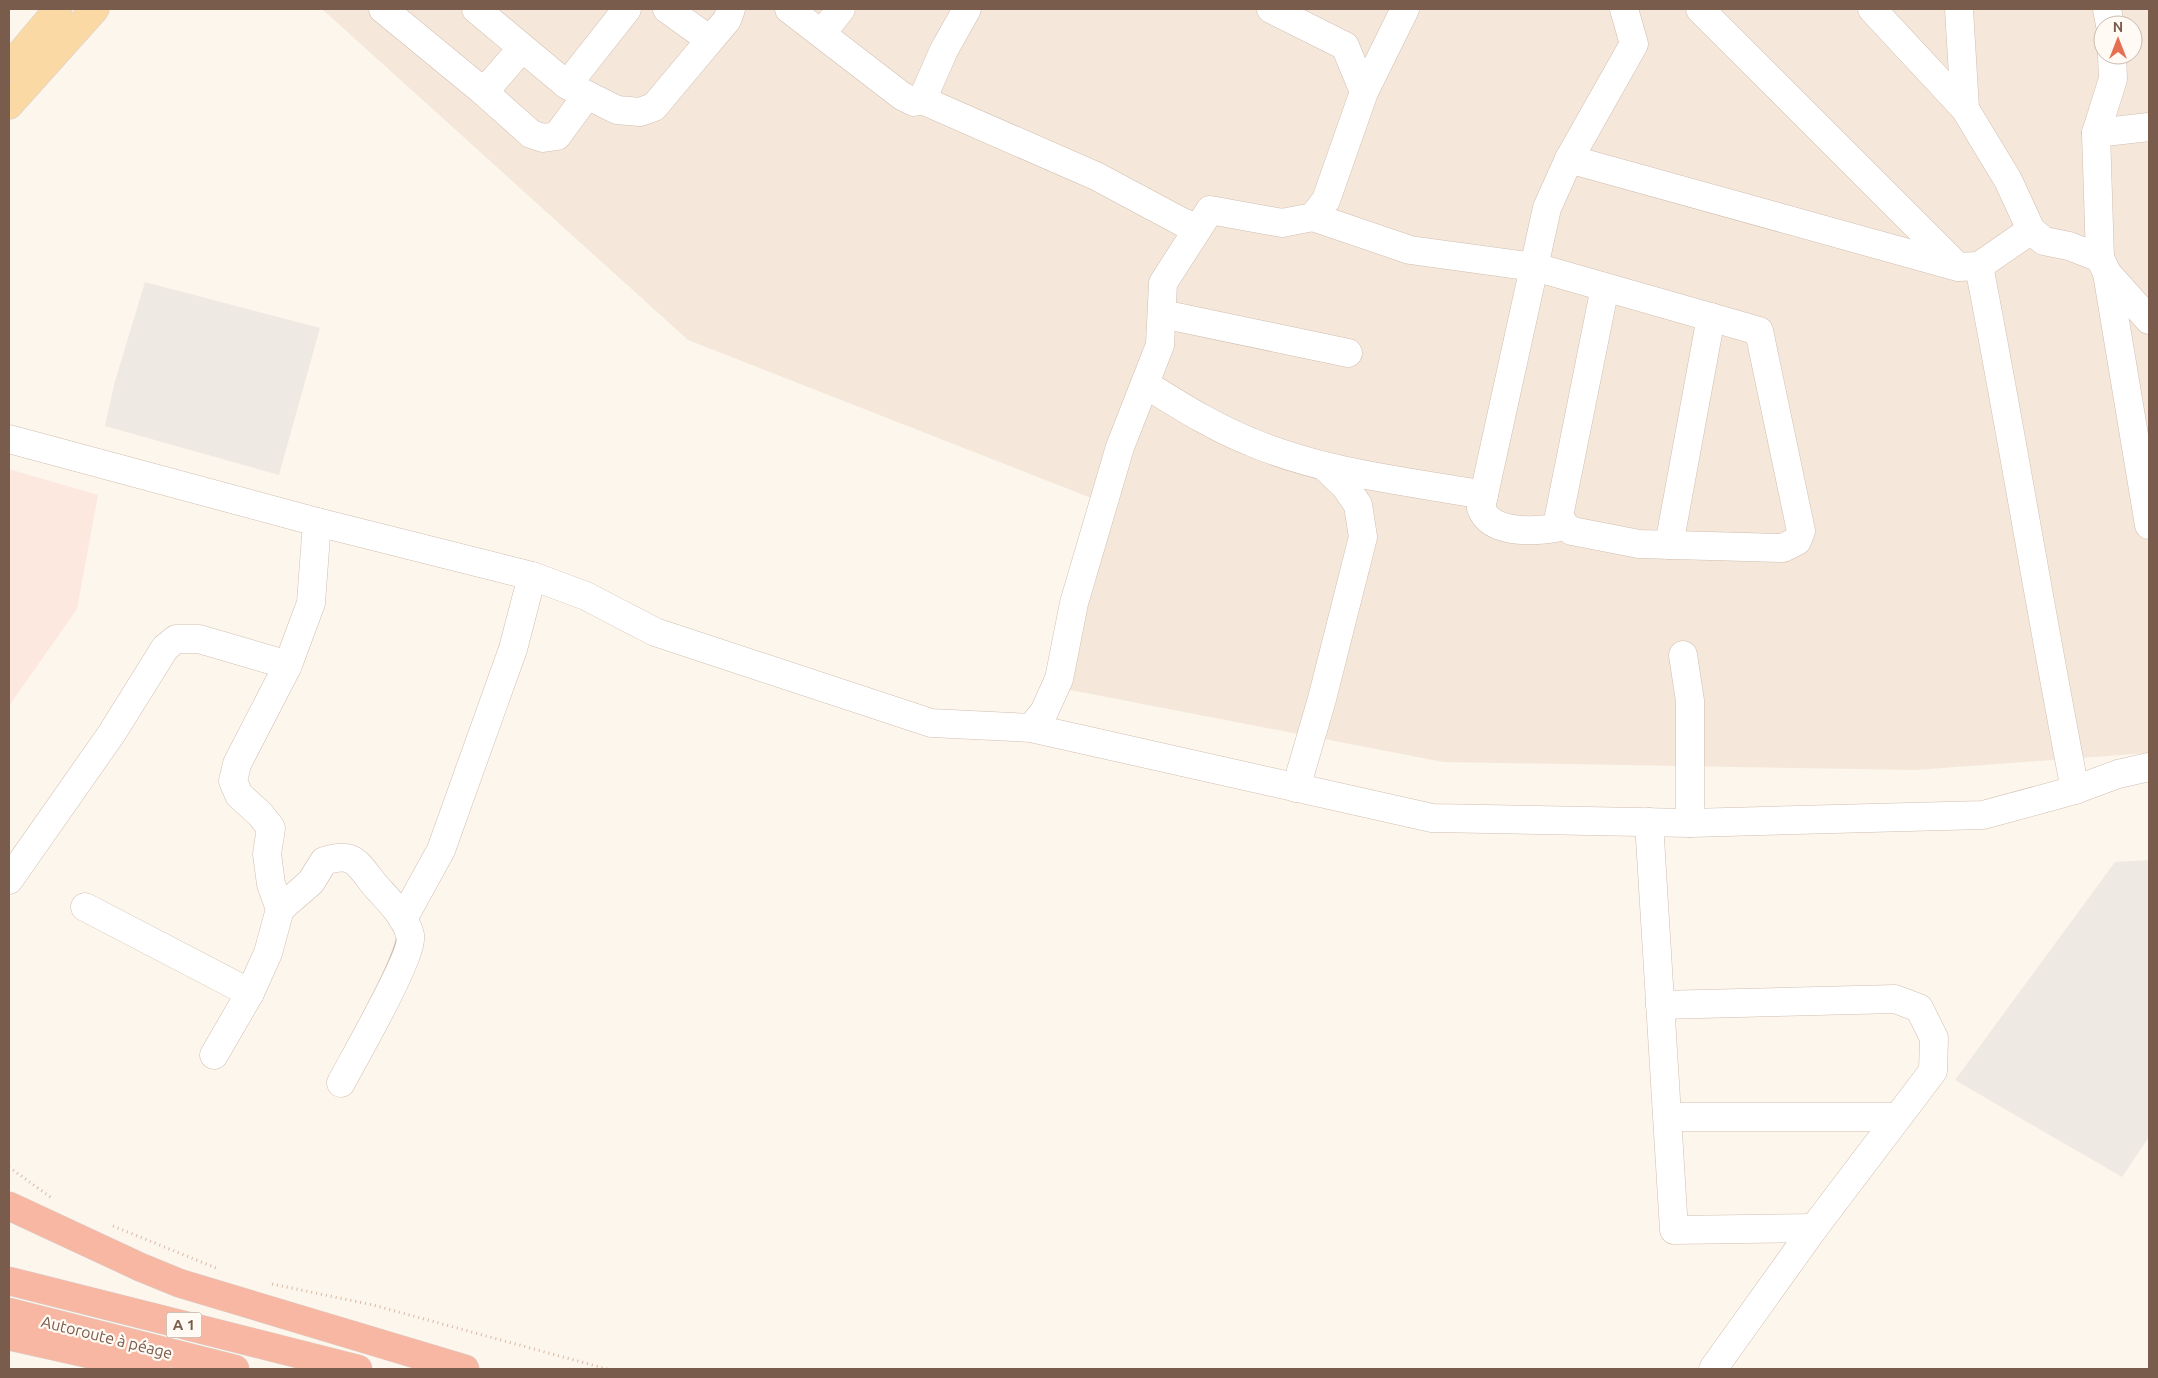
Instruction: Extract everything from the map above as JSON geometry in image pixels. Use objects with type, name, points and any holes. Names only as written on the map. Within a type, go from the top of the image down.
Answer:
[{"type":"highway","points":[[9,1206],[140,1267],[179,1283],[466,1369]]},
{"type":"highway","name":"A 1","points":[[9,1281],[358,1369]]},
{"type":"highway","name":"Autoroute à péage","points":[[9,1312],[235,1369]]},
{"type":"highway","points":[[9,1336],[156,1369]]},
{"type":"main road","points":[[9,67],[58,9]]},
{"type":"main road","points":[[9,106],[95,9]]},
{"type":"street","points":[[383,9],[484,92],[531,134],[543,138],[557,136],[577,90],[627,9]]},
{"type":"street","points":[[476,9],[522,48],[577,90],[617,110],[640,112],[654,107],[727,20],[731,9]]},
{"type":"street","points":[[667,9],[710,40]]},
{"type":"street","points":[[789,9],[902,96],[914,102],[922,100],[1096,176],[1182,222],[1198,228]]},
{"type":"street","points":[[822,33],[841,9]]},
{"type":"street","points":[[922,100],[944,50],[967,9]]},
{"type":"street","points":[[1272,9],[1345,46],[1364,92]]},
{"type":"street","points":[[1313,217],[1326,200],[1364,92],[1405,9]]},
{"type":"street","points":[[1565,526],[1526,531],[1495,523],[1484,517],[1481,508],[1548,208],[1569,159],[1634,44],[1624,9]]},
{"type":"street","points":[[1700,9],[1969,267],[2004,392],[2049,655],[2075,790]]},
{"type":"street","points":[[1872,9],[1965,109],[2008,180],[2031,230],[2044,241],[2069,246],[2103,266],[2149,320]]},
{"type":"street","points":[[1959,9],[1965,109]]},
{"type":"street","points":[[484,92],[522,48]]},
{"type":"street","points":[[2112,65],[2113,79],[2096,133],[2103,266],[2149,525]]},
{"type":"street","points":[[2096,133],[2149,127]]},
{"type":"street","points":[[1569,159],[1969,267],[2031,230]]},
{"type":"street","points":[[1031,728],[1044,712],[1059,679],[1074,603],[1120,447],[1160,345],[1163,283],[1210,210],[1282,223],[1313,217],[1410,250],[1535,267],[1711,317],[1759,331],[1801,531],[1797,541],[1783,548],[1639,544],[1572,531],[1565,526],[1559,516],[1605,287]]},
{"type":"street","points":[[1162,314],[1348,353]]},
{"type":"street","points":[[1669,545],[1711,317]]},
{"type":"street","points":[[1145,384],[1198,417],[1252,443],[1325,467],[1484,495]]},
{"type":"street","points":[[9,439],[317,522],[532,576],[586,596],[655,632],[931,723],[1031,728],[1432,818],[1690,823],[1983,815],[2075,790],[2118,774],[2149,767]]},
{"type":"street","points":[[1296,788],[1322,699],[1362,537],[1358,505],[1345,486],[1325,467]]},
{"type":"street","points":[[280,909],[271,884],[266,854],[271,828],[260,814],[239,795],[233,781],[237,764],[288,665],[311,603],[317,522]]},
{"type":"street","points":[[403,919],[441,850],[513,649],[532,576]]},
{"type":"street","points":[[9,880],[112,733],[165,648],[176,639],[199,639],[288,665]]},
{"type":"street","points":[[1684,655],[1690,701],[1690,823]]},
{"type":"street","points":[[1649,822],[1674,1230],[1814,1228]]},
{"type":"street","points":[[214,1055],[250,993],[268,953],[280,909],[311,882],[324,861],[340,856],[355,861],[403,919],[411,937],[404,961],[342,1083]]},
{"type":"street","points":[[86,907],[250,993]]},
{"type":"street","points":[[1660,1005],[1895,999],[1919,1008],[1934,1038],[1933,1071],[1814,1228],[1713,1369]]},
{"type":"street","points":[[1668,1118],[1897,1118]]},
{"type":"path","points":[[9,1167],[61,1204]]},
{"type":"path","points":[[112,1226],[222,1270]]},
{"type":"path","points":[[267,1283],[373,1306],[607,1369]]},
{"type":"shaded area","points":[[322,9],[2149,9],[2149,753],[1915,770],[1443,762],[1065,689],[1114,507],[688,340]]},
{"type":"shaded area","points":[[145,282],[320,328],[279,475],[105,426],[115,381]]},
{"type":"shaded area","points":[[9,469],[98,495],[77,609],[9,706]]},
{"type":"shaded area","points":[[2149,860],[2149,1137],[2122,1177],[1955,1080],[2115,862]]}]
